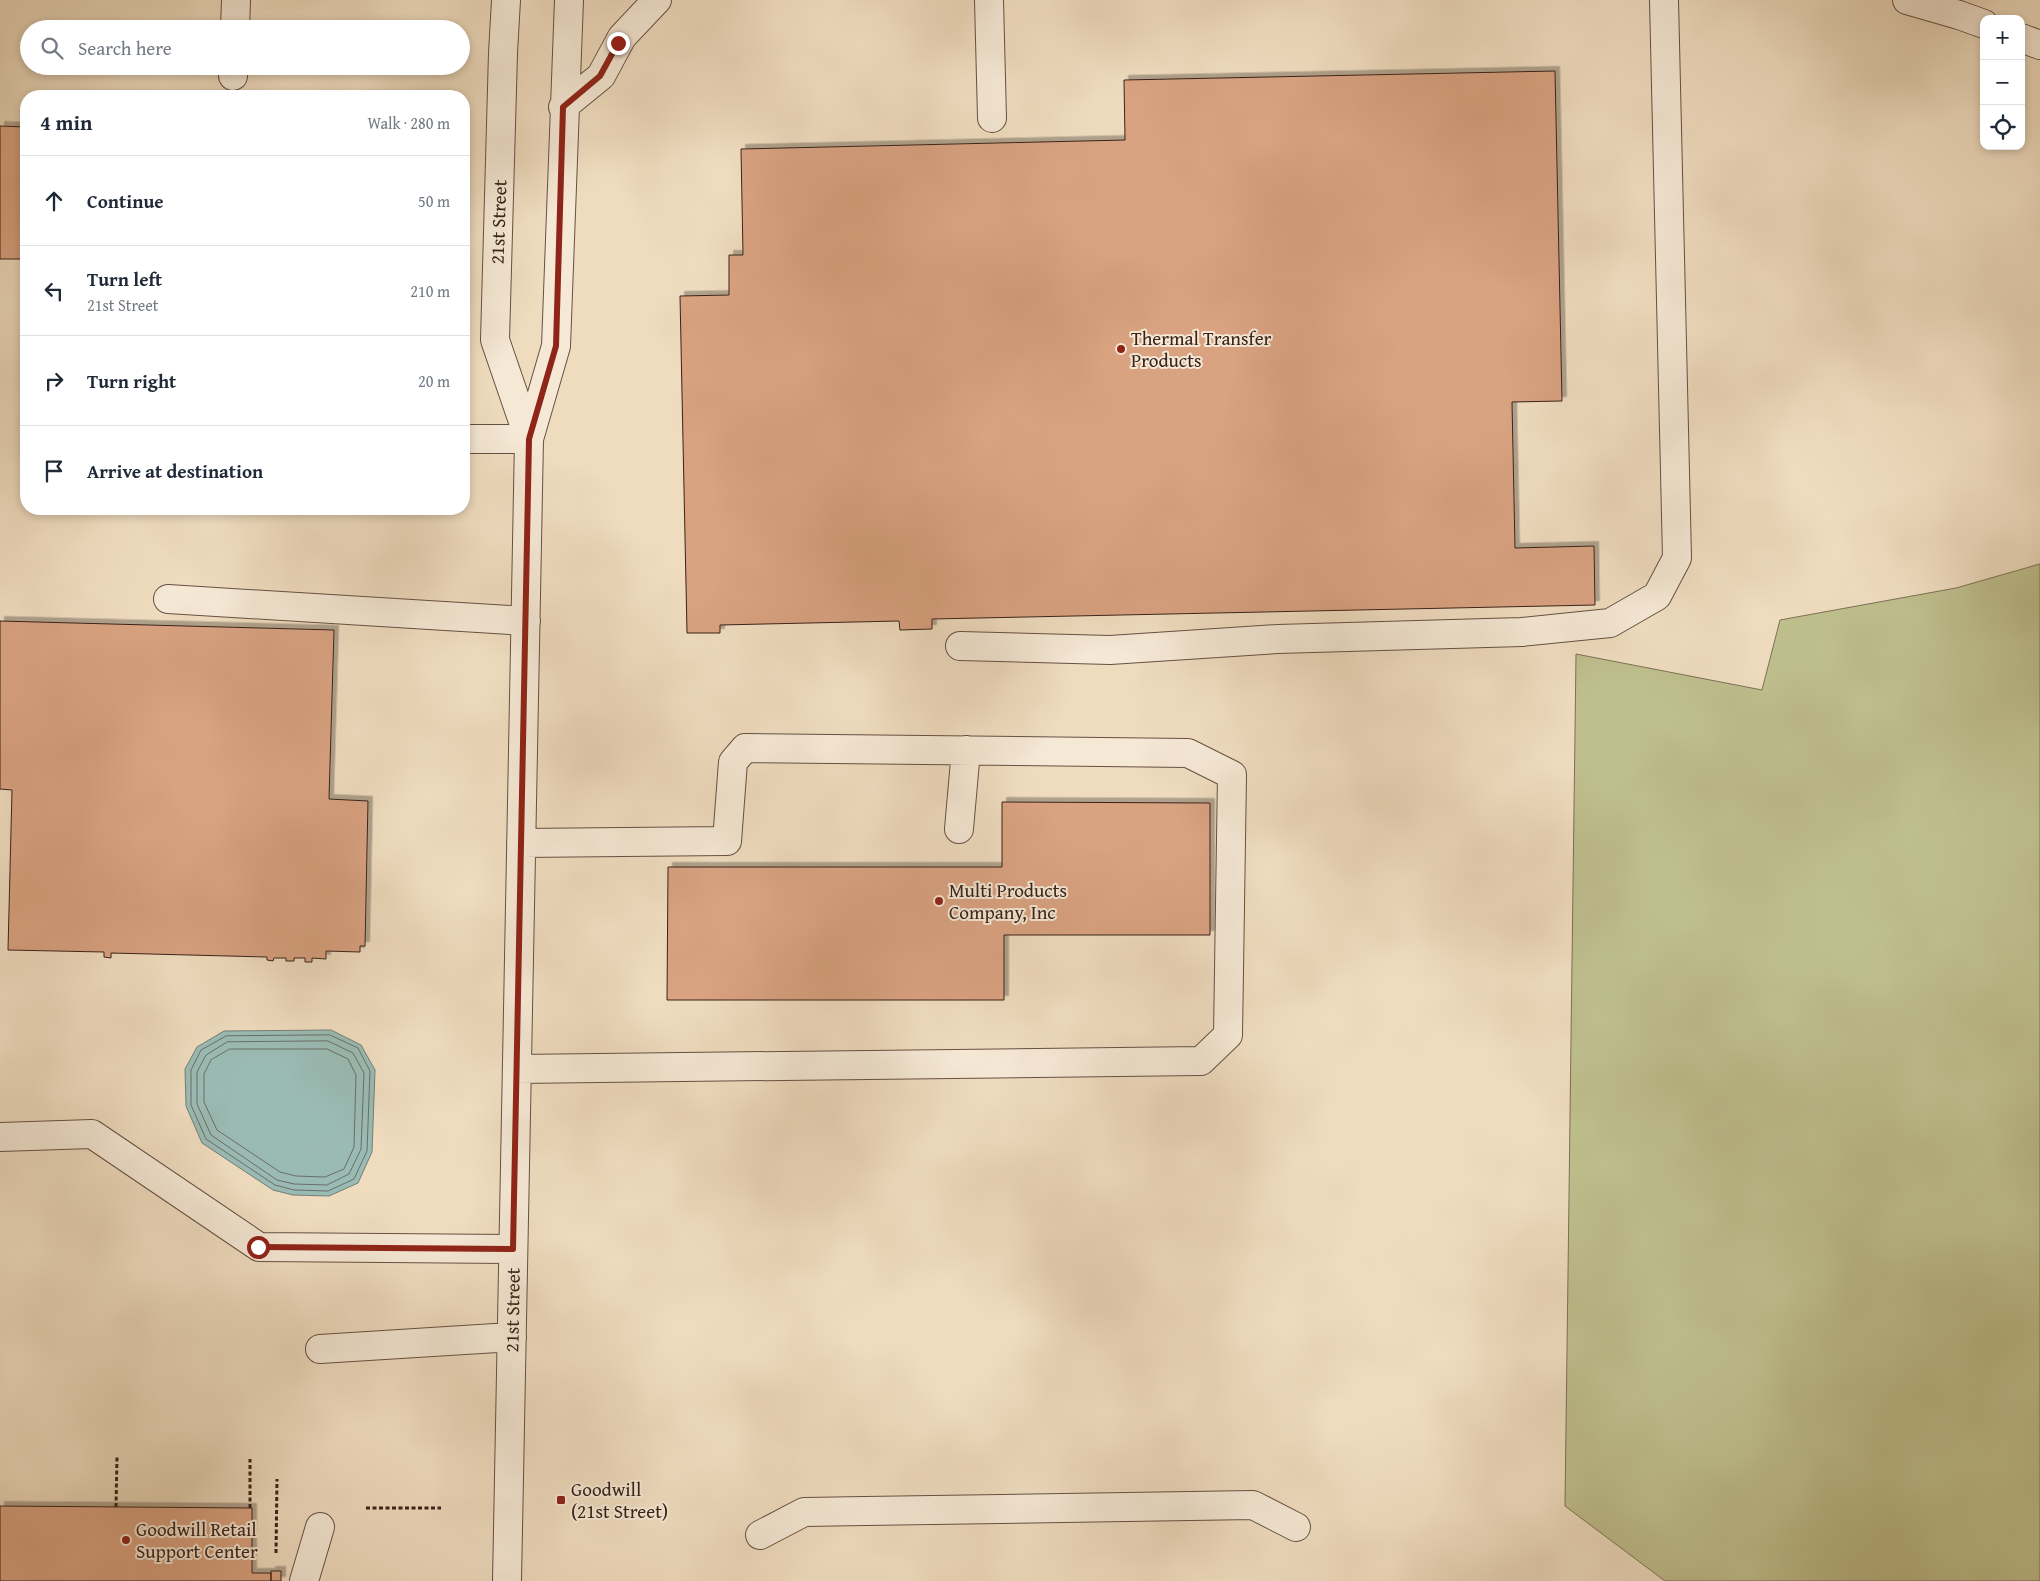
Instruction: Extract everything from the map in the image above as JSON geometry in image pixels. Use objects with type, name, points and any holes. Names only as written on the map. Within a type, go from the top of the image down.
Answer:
[{"type":"street","points":[[235,20],[236,0]]},
{"type":"street","name":"21st Street","points":[[506,0],[495,340],[529,439]]},
{"type":"street","name":"21st Street","points":[[507,1581],[529,439],[556,346],[563,107],[569,0]]},
{"type":"street","points":[[563,107],[600,76],[622,37],[657,0]]},
{"type":"street","points":[[989,0],[992,118]]},
{"type":"street","points":[[960,646],[1110,650],[1278,639],[1522,632],[1610,623],[1657,596],[1677,558],[1664,0]]},
{"type":"street","points":[[1908,0],[1959,14],[1980,22]]},
{"type":"street","points":[[2025,39],[2040,45]]},
{"type":"street","points":[[470,439],[529,439]]},
{"type":"street","points":[[168,599],[526,621]]},
{"type":"street","points":[[517,1069],[1201,1061],[1228,1035],[1232,775],[1188,753],[745,748],[733,762],[728,841],[521,843]]},
{"type":"street","points":[[959,830],[966,750]]},
{"type":"street","points":[[0,1136],[92,1134],[258,1247],[513,1249]]},
{"type":"street","points":[[320,1349],[512,1337]]},
{"type":"street","points":[[760,1535],[804,1512],[1253,1505],[1296,1527]]},
{"type":"street","points":[[304,1581],[320,1527]]},
{"type":"path","points":[[116,1507],[117,1457]]},
{"type":"path","points":[[250,1459],[250,1508]]},
{"type":"path","points":[[276,1562],[277,1479]]},
{"type":"path","points":[[366,1508],[441,1508]]},
{"type":"green space","points":[[2040,564],[2040,1581],[1665,1581],[1565,1506],[1576,654],[1762,690],[1780,620],[1956,588]]},
{"type":"water","points":[[331,1030],[361,1045],[375,1070],[372,1152],[358,1183],[329,1196],[293,1195],[273,1190],[202,1143],[186,1106],[185,1069],[197,1047],[224,1031]]},
{"type":"building","name":"Thermal Transfer Products","points":[[1555,71],[1562,401],[1512,402],[1515,548],[1594,546],[1595,605],[932,619],[932,629],[900,630],[899,621],[720,625],[720,633],[687,633],[680,296],[729,295],[729,255],[743,255],[741,149],[1125,140],[1124,80]]},
{"type":"building","points":[[0,126],[20,127],[20,259],[0,259]]},
{"type":"building","points":[[0,621],[334,630],[329,799],[368,801],[365,946],[360,946],[360,952],[326,951],[326,959],[312,958],[312,962],[305,962],[305,958],[294,958],[294,961],[286,961],[286,958],[274,958],[273,961],[267,960],[267,957],[111,953],[111,958],[104,957],[104,952],[8,950],[12,790],[0,789]]},
{"type":"building","name":"Multi Products Company, Inc","points":[[1002,802],[1210,803],[1210,935],[1004,935],[1004,1000],[667,1000],[668,867],[1002,867]]},
{"type":"building","name":"Goodwill Retail Support Center","points":[[0,1506],[252,1508],[252,1573],[271,1573],[271,1581],[0,1581]]},
{"type":"building","points":[[271,1571],[281,1571],[281,1581],[271,1581]]},
{"type":"place","name":"Thermal Transfer Products","points":[[1121,349]]},
{"type":"place","name":"Multi Products Company, Inc","points":[[939,901]]},
{"type":"place","name":"Goodwill (21st Street)","points":[[561,1500]]},
{"type":"place","name":"Goodwill Retail Support Center","points":[[126,1540]]},
{"type":"route","points":[[258,1247],[513,1249],[529,439],[556,346],[563,107],[600,76],[618,43]]}]
